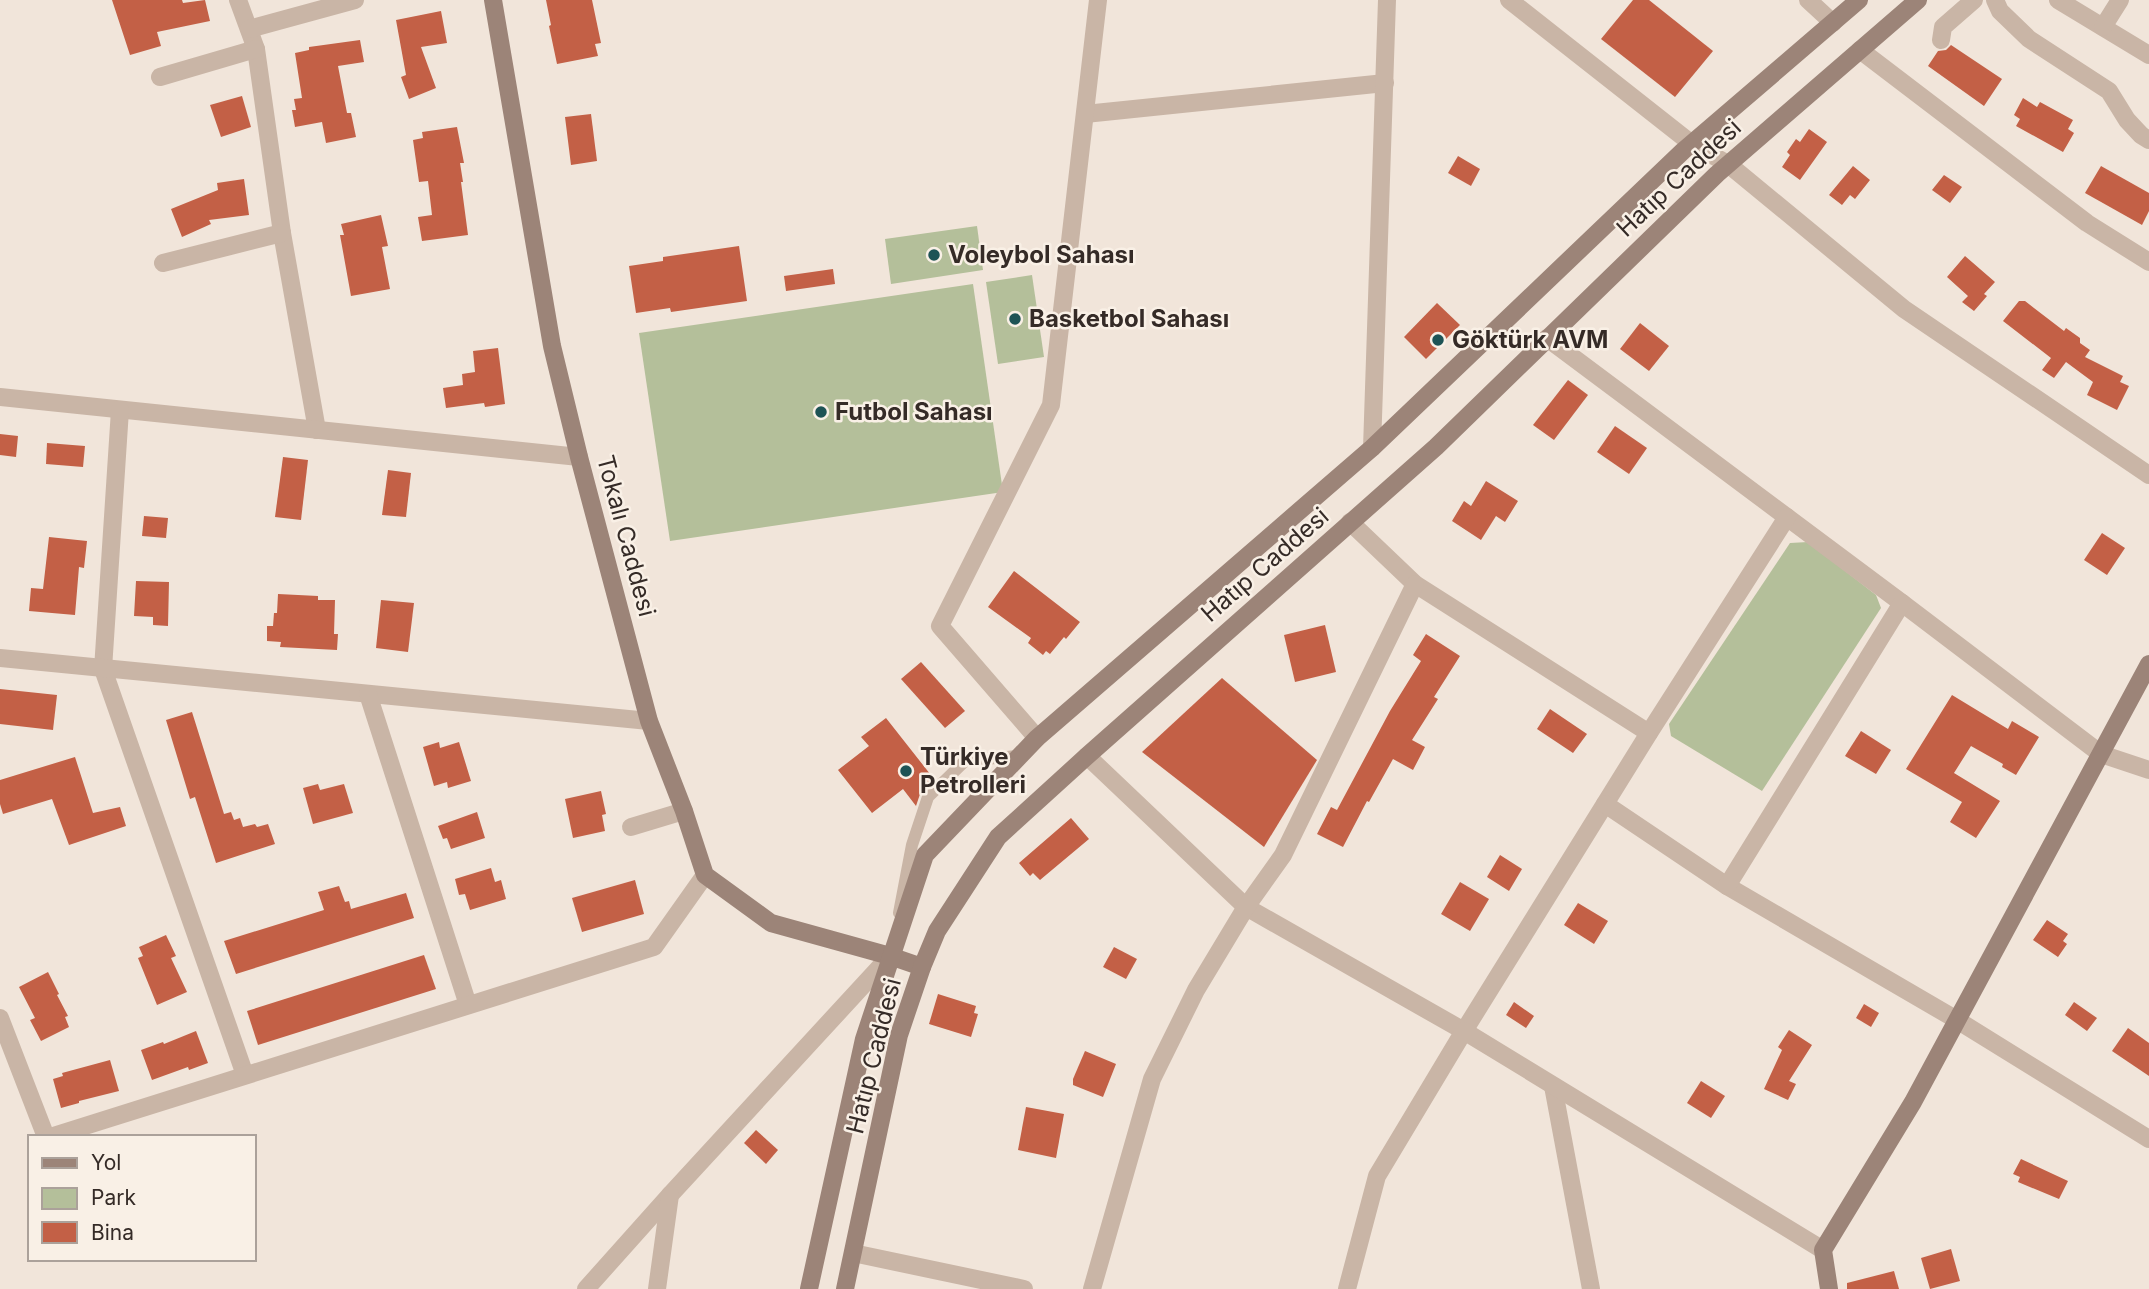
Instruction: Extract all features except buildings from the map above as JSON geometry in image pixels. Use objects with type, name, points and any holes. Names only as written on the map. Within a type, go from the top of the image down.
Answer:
[{"type":"main road","name":"Tokalı Caddesi","points":[[494,0],[552,346],[649,721],[684,811],[705,875]]},
{"type":"main road","name":"Hatıp Caddesi","points":[[809,1289],[864,1039],[925,855],[1017,756],[1372,448],[1692,144],[1859,0]]},
{"type":"main road","name":"Hatıp Caddesi","points":[[845,1289],[899,1035],[922,967],[937,930],[998,837],[1436,447],[1728,164],[1918,0]]},
{"type":"main road","points":[[1829,1289],[1823,1250],[1913,1102],[2149,664]]},
{"type":"main road","points":[[705,875],[771,923],[922,967]]},
{"type":"street","points":[[238,0],[256,49],[282,233],[317,430]]},
{"type":"street","points":[[248,29],[355,0]]},
{"type":"street","points":[[1037,738],[940,626],[1051,405],[1098,0]]},
{"type":"street","points":[[1372,448],[1387,0]]},
{"type":"street","points":[[1509,0],[1692,144],[1728,164],[1904,309],[2149,475]]},
{"type":"street","points":[[1808,0],[1833,23]]},
{"type":"street","points":[[1941,40],[1942,27],[1974,0]]},
{"type":"street","points":[[1995,0],[2000,11],[2029,39],[2109,91],[2127,120],[2149,140]]},
{"type":"street","points":[[2058,0],[2149,55]]},
{"type":"street","points":[[2103,27],[2120,0]]},
{"type":"street","points":[[160,77],[256,49]]},
{"type":"street","points":[[1860,50],[2087,223],[2149,262]]},
{"type":"street","points":[[1085,114],[1384,83]]},
{"type":"street","points":[[163,264],[282,233]]},
{"type":"street","points":[[1547,338],[2101,754],[2149,771]]},
{"type":"street","points":[[0,397],[579,457]]},
{"type":"street","points":[[120,410],[103,668],[245,1076]]},
{"type":"street","points":[[1347,1289],[1377,1177],[1649,733],[1787,517]]},
{"type":"street","points":[[1350,522],[1415,584],[1649,733]]},
{"type":"street","points":[[1092,1289],[1152,1079],[1196,990],[1246,907],[1283,855],[1415,584]]},
{"type":"street","points":[[1727,886],[1902,603]]},
{"type":"street","points":[[0,657],[649,721]]},
{"type":"street","points":[[368,694],[468,1005]]},
{"type":"street","points":[[1087,756],[1246,907],[1464,1031],[1823,1250]]},
{"type":"street","points":[[1605,804],[1727,886],[1957,1020],[2149,1139]]},
{"type":"street","points":[[631,827],[684,811]]},
{"type":"street","points":[[54,1135],[654,947],[705,875]]},
{"type":"street","points":[[586,1289],[890,956]]},
{"type":"street","points":[[0,1018],[47,1135]]},
{"type":"street","points":[[1553,1086],[1591,1289]]},
{"type":"street","points":[[657,1289],[670,1195]]},
{"type":"street","points":[[853,1253],[1024,1289]]},
{"type":"lane","points":[[890,956],[912,845],[928,797],[965,761],[1017,756]]},
{"type":"green space","name":"Voleybol Sahası","points":[[977,226],[983,270],[891,284],[885,239]]},
{"type":"green space","name":"Basketbol Sahası","points":[[1032,275],[1044,357],[998,364],[986,282]]},
{"type":"green space","name":"Futbol Sahası","points":[[973,284],[1003,492],[670,541],[639,333]]},
{"type":"green space","points":[[1808,542],[1876,595],[1881,608],[1762,791],[1671,736],[1669,724],[1790,543]]},
{"type":"place","name":"Voleybol Sahası","points":[[934,255]]},
{"type":"place","name":"Basketbol Sahası","points":[[1015,319]]},
{"type":"place","name":"Göktürk AVM","points":[[1438,340]]},
{"type":"place","name":"Futbol Sahası","points":[[821,412]]},
{"type":"place","name":"Türkiye Petrolleri","points":[[906,771]]}]
